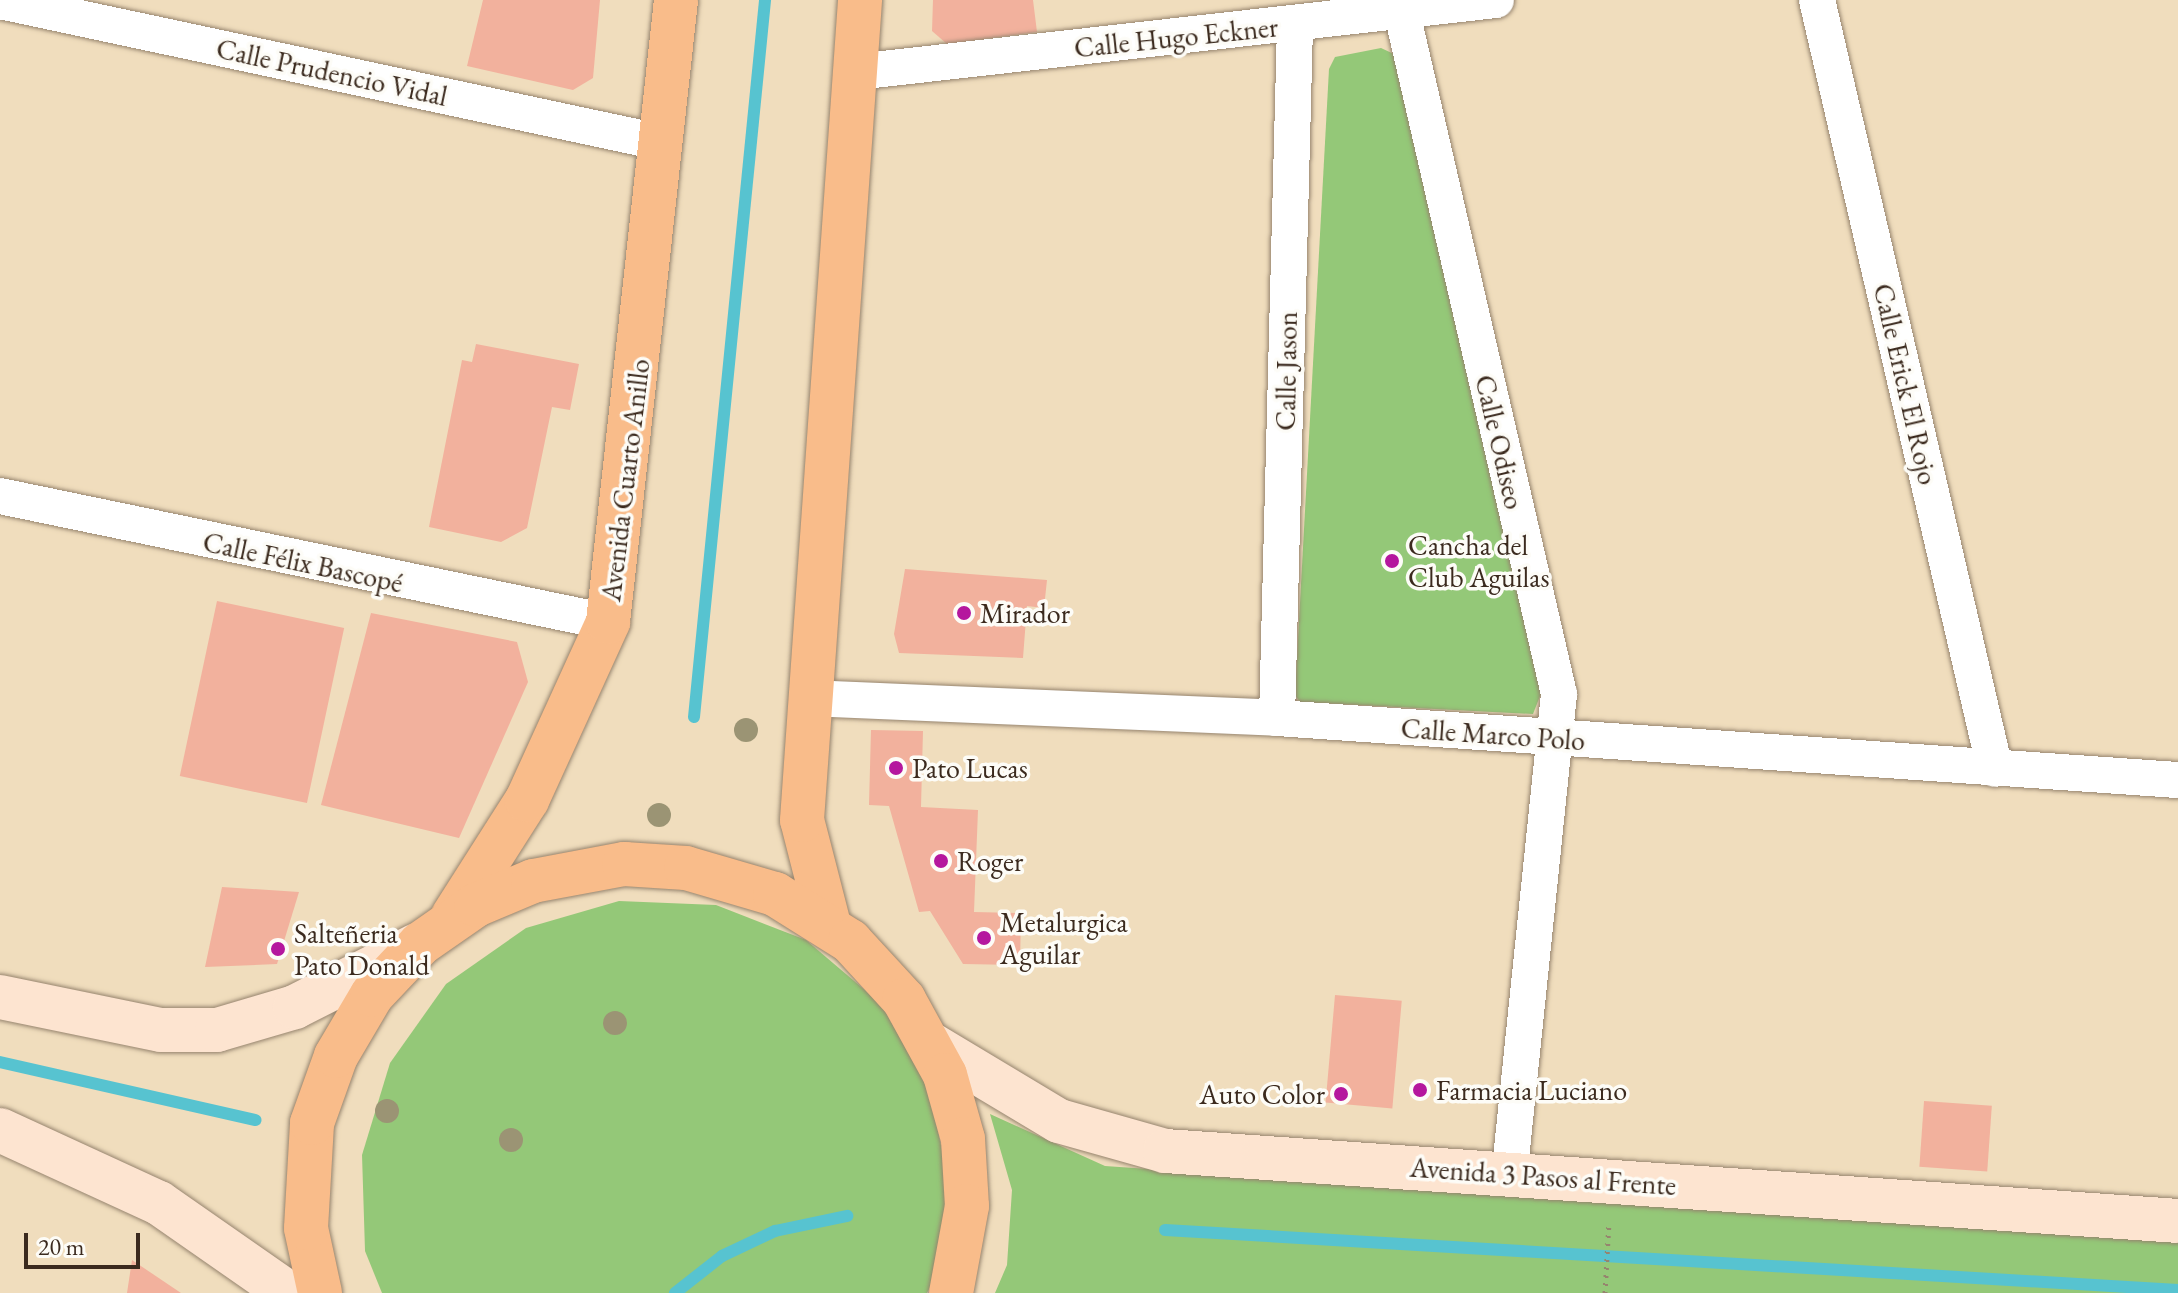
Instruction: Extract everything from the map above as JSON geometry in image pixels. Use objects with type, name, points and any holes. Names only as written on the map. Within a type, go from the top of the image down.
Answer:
[{"type":"highway","name":"Avenida Cuarto Anillo","points":[[320,1293],[305,1192],[322,1089],[352,1024],[435,933],[527,800],[608,622],[664,143],[676,0]]},
{"type":"highway","points":[[829,925],[802,820],[808,698],[860,0]]},
{"type":"highway","points":[[435,933],[533,881],[624,864],[686,868],[746,883],[829,925],[888,979],[932,1045],[956,1107],[966,1172],[964,1239],[951,1293]]},
{"type":"main road","points":[[0,997],[161,1030],[217,1030],[295,1007],[435,933]]},
{"type":"main road","name":"Avenida 3 Pasos al Frente","points":[[932,1045],[1059,1121],[1165,1151],[2178,1221]]},
{"type":"main road","points":[[0,1130],[159,1203],[288,1293]]},
{"type":"street","name":"Calle Hugo Eckner","points":[[856,72],[1295,24],[1400,5],[1496,0]]},
{"type":"street","name":"Calle Erick El Rojo","points":[[1817,0],[1995,769]]},
{"type":"street","name":"Calle Prudencio Vidal","points":[[0,1],[664,143]]},
{"type":"street","name":"Calle Odiseo","points":[[1400,5],[1559,694],[1550,739],[1509,1174]]},
{"type":"street","name":"Calle Jason","points":[[1277,718],[1295,24]]},
{"type":"street","name":"Calle Félix Bascopé","points":[[0,496],[608,622]]},
{"type":"street","name":"Calle Marco Polo","points":[[808,698],[1277,718],[2178,780]]},
{"type":"path","points":[[1605,1293],[1610,1220]]},
{"type":"green space","points":[[1381,48],[1396,55],[1544,686],[1533,714],[1300,702],[1295,695],[1329,69],[1335,57]]},
{"type":"green space","points":[[619,901],[716,905],[806,940],[880,1003],[929,1086],[948,1181],[936,1276],[927,1293],[382,1293],[365,1251],[362,1155],[390,1063],[446,984],[526,928]]},
{"type":"green space","points":[[990,1114],[1105,1166],[2178,1240],[2178,1293],[995,1293],[1007,1265],[1012,1190]]},
{"type":"building","points":[[483,0],[600,0],[593,78],[573,90],[467,66]]},
{"type":"building","points":[[933,0],[1033,0],[1037,32],[947,44],[932,31]]},
{"type":"building","points":[[476,344],[579,364],[570,410],[552,407],[527,528],[501,542],[429,527],[462,360],[472,362]]},
{"type":"building","name":"Mirador","points":[[905,569],[1047,580],[1044,608],[1027,606],[1023,658],[899,653],[894,634]]},
{"type":"building","points":[[217,601],[344,628],[307,803],[180,776]]},
{"type":"building","points":[[371,613],[517,642],[528,682],[459,838],[321,805]]},
{"type":"building","points":[[871,730],[923,731],[921,807],[978,810],[974,912],[1021,913],[1020,965],[963,964],[930,911],[919,912],[889,806],[869,805]]},
{"type":"building","points":[[222,887],[299,892],[277,964],[205,967]]},
{"type":"building","points":[[1335,995],[1402,1001],[1392,1108],[1326,1103]]},
{"type":"building","points":[[1924,1101],[1992,1106],[1987,1172],[1919,1167]]},
{"type":"building","points":[[132,1260],[181,1293],[127,1293]]},
{"type":"waterway","points":[[694,717],[765,0]]},
{"type":"waterway","points":[[0,1062],[256,1120]]},
{"type":"waterway","points":[[675,1293],[722,1256],[775,1231],[847,1216]]},
{"type":"waterway","points":[[1165,1230],[2178,1290]]},
{"type":"place","name":"Cancha del Club Aguilas","points":[[1392,561]]},
{"type":"place","name":"Mirador","points":[[964,613]]},
{"type":"place","name":"Pato Lucas","points":[[896,768]]},
{"type":"place","name":"Roger","points":[[941,861]]},
{"type":"place","name":"Metalurgica Aguilar","points":[[984,938]]},
{"type":"place","name":"Salteñeria Pato Donald","points":[[278,949]]},
{"type":"place","name":"Farmacia Luciano","points":[[1420,1090]]},
{"type":"place","name":"Auto Color","points":[[1341,1094]]}]
